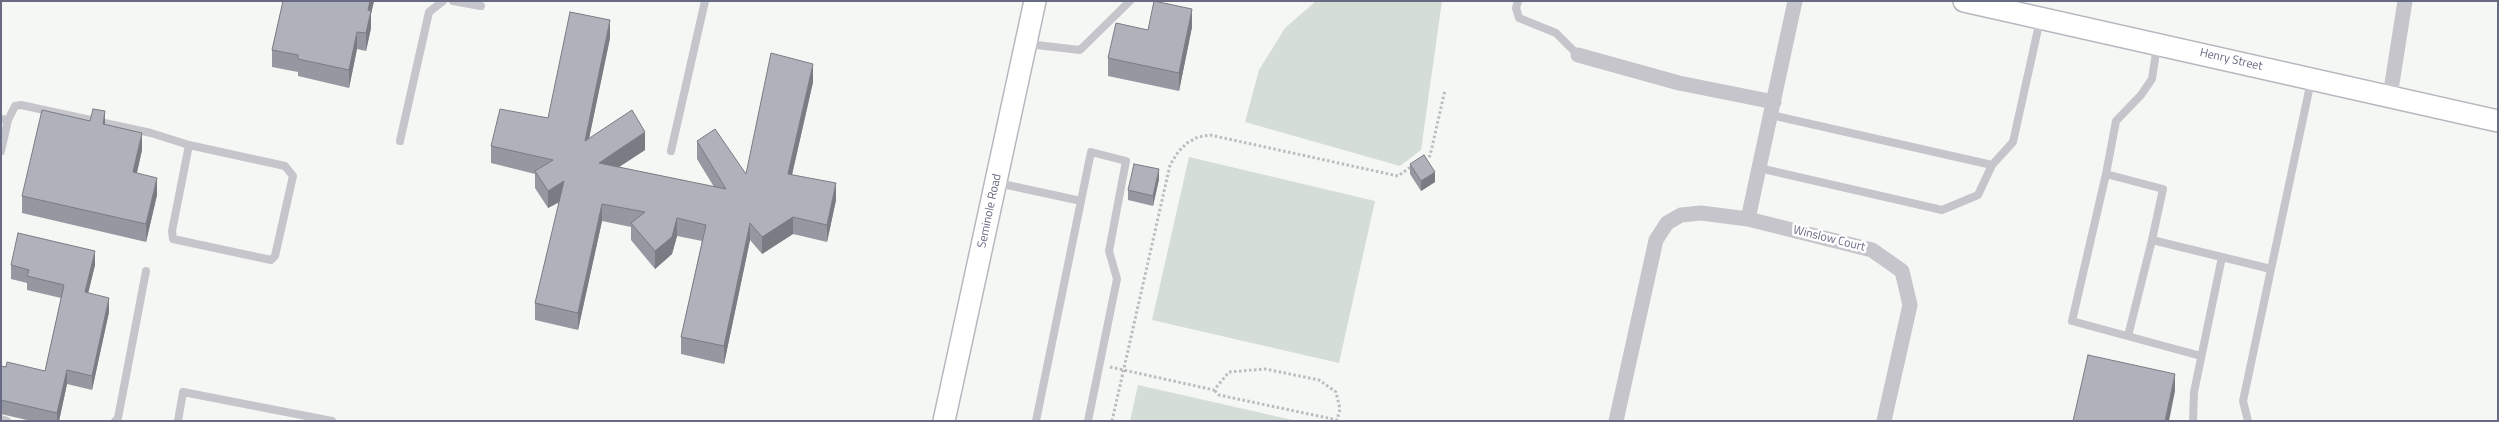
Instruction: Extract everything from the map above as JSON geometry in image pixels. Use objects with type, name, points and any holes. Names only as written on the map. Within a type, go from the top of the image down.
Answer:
[{"type":"street","name":"Seminole Road","points":[[944,421],[1035,1]]},
{"type":"street","points":[[1748,220],[1795,1]]},
{"type":"street","name":"Henry Street","points":[[1964,1],[2498,121]]},
{"type":"street","points":[[2390,96],[2405,1]]},
{"type":"street","points":[[1578,55],[1772,109]]},
{"type":"street","name":"Winslow Court","points":[[1616,421],[1656,240],[1667,223],[1681,215],[1701,214],[1748,220],[1872,250],[1902,271],[1910,305],[1884,421]]},
{"type":"lane","points":[[400,142],[429,12],[442,1]]},
{"type":"lane","points":[[453,1],[481,6]]},
{"type":"lane","points":[[671,151],[705,1]]},
{"type":"lane","points":[[1026,44],[1080,50],[1130,1]]},
{"type":"lane","points":[[1518,1],[1516,8],[1519,18],[1556,33],[1578,55]]},
{"type":"lane","points":[[1759,168],[1942,210],[1978,195],[1992,166],[2013,142],[2041,18]]},
{"type":"lane","points":[[2158,44],[2152,79],[2141,95],[2116,121],[2106,174],[2072,321],[2202,356]]},
{"type":"lane","points":[[2248,421],[2243,401],[2311,78]]},
{"type":"lane","points":[[1,152],[5,120],[15,106],[21,105],[151,133],[189,145],[285,166],[293,176],[274,258],[268,260],[173,238],[172,231],[189,145]]},
{"type":"lane","points":[[1772,109],[1992,166]]},
{"type":"lane","points":[[1036,421],[1091,152],[1126,161],[1109,251],[1117,279],[1088,421]]},
{"type":"lane","points":[[2106,174],[2163,189],[2128,336]]},
{"type":"lane","points":[[996,183],[1081,201]]},
{"type":"lane","points":[[2152,240],[2271,269]]},
{"type":"lane","points":[[2193,421],[2194,392],[2222,257]]},
{"type":"lane","points":[[115,421],[118,418],[146,271]]},
{"type":"lane","points":[[178,421],[183,392],[332,421]]},
{"type":"lane","points":[[1,419],[7,421]]},
{"type":"path","points":[[1422,160],[1430,156],[1445,90]]},
{"type":"path","points":[[1112,421],[1170,165],[1178,152],[1187,143],[1198,137],[1210,135],[1398,176],[1414,166]]},
{"type":"path","points":[[1099,365],[1214,390],[1219,395],[1337,420],[1340,409],[1336,392],[1319,380],[1265,369],[1244,369],[1229,372],[1214,390]]},
{"type":"shaded area","points":[[1316,1],[1442,1],[1421,150],[1400,166],[1245,122],[1259,70],[1285,28]]},
{"type":"shaded area","points":[[1189,157],[1375,201],[1339,363],[1152,320]]},
{"type":"shaded area","points":[[1138,385],[1297,421],[1130,421]]},
{"type":"building","points":[[283,1],[370,1],[368,10],[371,11],[366,33],[357,32],[349,70],[298,59],[298,55],[272,50]]},
{"type":"building","points":[[1154,1],[1192,9],[1179,73],[1108,58],[1116,23],[1148,30]]},
{"type":"building","points":[[570,12],[610,20],[585,141],[632,110],[645,132],[599,163],[726,189],[697,141],[715,129],[746,174],[771,53],[813,64],[788,174],[836,183],[827,225],[793,217],[762,237],[750,223],[724,346],[681,337],[706,225],[677,218],[672,237],[655,251],[631,223],[645,212],[602,204],[578,313],[535,303],[564,181],[548,191],[535,171],[553,160],[491,146],[500,109],[548,118]]},
{"type":"building","points":[[93,109],[105,111],[103,124],[142,133],[133,172],[157,178],[146,224],[22,196],[42,110],[90,121]]},
{"type":"building","points":[[1424,155],[1435,172],[1421,181],[1410,164]]},
{"type":"building","points":[[1134,164],[1159,169],[1153,196],[1128,190]]},
{"type":"building","points":[[18,233],[95,251],[85,292],[109,298],[92,376],[67,370],[57,413],[1,400],[1,366],[6,367],[7,362],[45,371],[64,285],[27,276],[29,270],[11,265]]},
{"type":"building","points":[[2088,355],[2175,374],[2165,421],[2073,421]]}]
